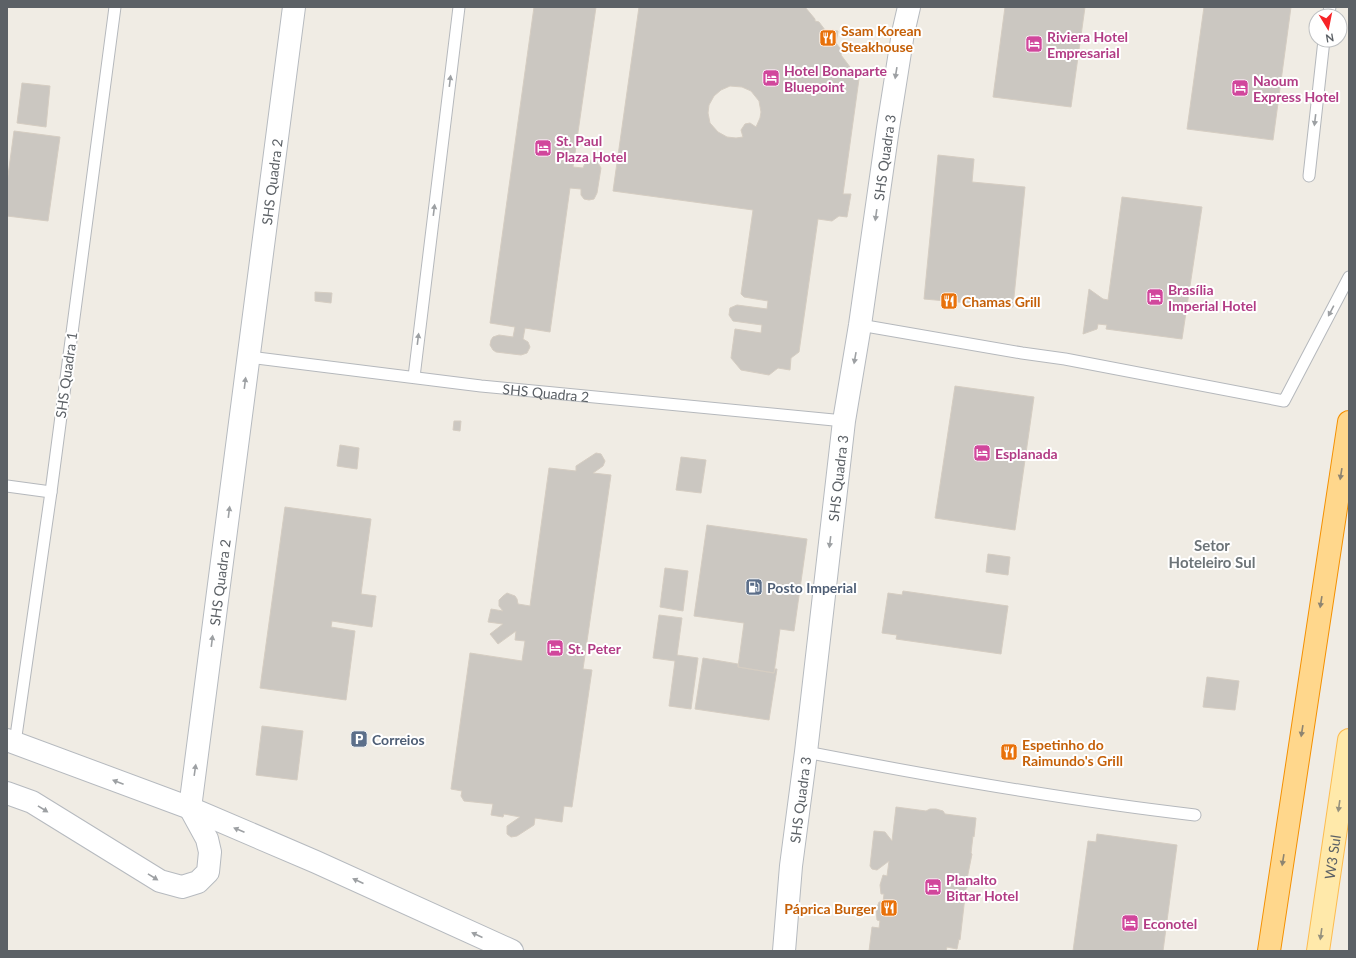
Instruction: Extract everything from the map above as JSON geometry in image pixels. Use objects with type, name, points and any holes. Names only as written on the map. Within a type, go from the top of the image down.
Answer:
[{"type":"highway","points":[[1269,951],[1349,422]]},
{"type":"main road","name":"W3 Sul","points":[[1318,951],[1349,740]]},
{"type":"street","name":"SHS Quadra 2","points":[[190,808],[294,7]]},
{"type":"street","name":"SHS Quadra 3","points":[[784,951],[791,866],[806,752],[844,421],[860,325],[890,112],[903,33],[909,7]]},
{"type":"street","points":[[11,741],[190,808],[316,862],[512,951]]},
{"type":"street","points":[[7,793],[32,802],[160,881],[182,887],[198,882],[208,872],[210,852],[207,839],[190,808]]},
{"type":"lane","name":"SHS Quadra 1","points":[[11,741],[51,492],[115,7]]},
{"type":"lane","points":[[414,377],[459,7]]},
{"type":"lane","points":[[1309,176],[1323,48]]},
{"type":"lane","points":[[860,325],[1065,359],[1284,401],[1349,277]]},
{"type":"lane","name":"SHS Quadra 2","points":[[249,356],[488,386],[844,421]]},
{"type":"lane","points":[[7,486],[51,492]]},
{"type":"lane","points":[[806,752],[1012,790],[1195,815]]},
{"type":"building","points":[[534,7],[596,7],[573,167],[583,168],[586,161],[592,160],[597,161],[601,168],[597,193],[594,199],[584,199],[581,195],[581,189],[570,188],[550,332],[525,328],[523,339],[528,342],[530,347],[527,353],[521,355],[496,352],[493,350],[490,345],[493,337],[499,335],[513,337],[515,327],[490,323]]},
{"type":"building","points":[[639,7],[805,7],[815,21],[819,22],[825,30],[838,31],[836,43],[842,51],[841,55],[859,79],[843,194],[851,194],[847,217],[839,216],[832,221],[818,219],[799,352],[791,358],[790,370],[778,368],[769,375],[741,370],[731,358],[735,329],[761,333],[762,325],[733,321],[729,315],[730,308],[737,305],[767,309],[768,301],[744,297],[741,294],[753,210],[613,191]],"holes":[[[730,86],[742,87],[751,91],[759,101],[761,112],[760,118],[756,127],[750,123],[745,124],[741,130],[743,137],[727,137],[718,132],[710,123],[708,113],[709,105],[714,96],[721,90]]]},
{"type":"building","points":[[1005,7],[1085,7],[1071,107],[993,97]]},
{"type":"building","points":[[1204,7],[1291,7],[1273,140],[1187,129]]},
{"type":"building","points":[[22,83],[50,86],[46,127],[17,123]]},
{"type":"building","points":[[14,131],[60,137],[48,221],[7,216],[7,183]]},
{"type":"building","points":[[938,155],[974,159],[972,182],[1025,187],[1013,307],[924,299]]},
{"type":"building","points":[[1122,197],[1202,207],[1182,339],[1106,329],[1107,325],[1098,324],[1097,329],[1083,334],[1089,289],[1103,299],[1108,300]]},
{"type":"building","points":[[315,292],[332,293],[331,303],[315,301]]},
{"type":"building","points":[[955,386],[1034,397],[1015,530],[935,518]]},
{"type":"building","points":[[454,421],[461,421],[460,431],[453,430]]},
{"type":"building","points":[[340,445],[359,448],[357,469],[337,466]]},
{"type":"building","name":"St. Peter","points":[[596,453],[601,454],[605,461],[603,466],[593,473],[611,475],[583,669],[592,670],[572,807],[564,806],[562,822],[535,818],[534,825],[517,836],[511,837],[507,834],[507,826],[520,817],[504,814],[503,817],[491,815],[493,804],[464,801],[461,796],[462,791],[451,789],[470,653],[522,661],[525,641],[515,640],[516,631],[498,644],[490,634],[503,624],[488,622],[491,609],[503,611],[499,606],[499,600],[507,593],[515,596],[518,604],[530,606],[549,468],[576,471],[576,466]]},
{"type":"building","points":[[681,457],[706,460],[701,493],[676,490]]},
{"type":"building","points":[[285,507],[371,519],[361,594],[376,596],[372,627],[332,621],[331,627],[355,631],[346,700],[260,688]]},
{"type":"building","points":[[707,525],[807,539],[794,631],[780,629],[774,673],[738,667],[744,623],[694,616]]},
{"type":"building","points":[[988,554],[1010,557],[1008,575],[986,572]]},
{"type":"building","points":[[665,568],[688,571],[683,611],[660,607]]},
{"type":"building","points":[[903,591],[1008,606],[1001,654],[896,639],[897,635],[882,633],[888,593],[902,595]]},
{"type":"building","points":[[659,615],[682,618],[677,655],[698,658],[691,709],[669,706],[675,661],[653,658]]},
{"type":"building","points":[[703,658],[738,664],[738,667],[774,673],[775,669],[777,669],[769,720],[695,709]]},
{"type":"building","points":[[1207,677],[1239,681],[1235,710],[1203,707]]},
{"type":"building","points":[[262,726],[303,731],[297,780],[256,775]]},
{"type":"building","points":[[896,807],[926,811],[936,809],[943,811],[945,814],[976,818],[960,940],[959,939],[957,949],[947,947],[946,951],[869,951],[872,927],[879,928],[880,921],[877,920],[876,910],[879,902],[883,902],[884,894],[881,894],[880,885],[883,875],[887,876],[889,861],[877,870],[872,869],[870,866],[874,831],[885,832],[892,841]]},
{"type":"building","points":[[1097,834],[1177,845],[1163,951],[1073,951],[1088,841],[1096,842]]},
{"type":"place","name":"Ssam Korean Steakhouse","points":[[828,38]]},
{"type":"place","name":"Riviera Hotel Empresarial","points":[[1034,44]]},
{"type":"place","name":"Hotel Bonaparte Bluepoint","points":[[771,78]]},
{"type":"place","name":"Naoum Express Hotel","points":[[1240,88]]},
{"type":"place","name":"St. Paul Plaza Hotel","points":[[543,148]]},
{"type":"place","name":"Brasília Imperial Hotel","points":[[1155,297]]},
{"type":"place","name":"Chamas Grill","points":[[949,301]]},
{"type":"place","name":"Esplanada","points":[[982,453]]},
{"type":"place","name":"Posto Imperial","points":[[754,587]]},
{"type":"place","name":"St. Peter","points":[[555,648]]},
{"type":"place","name":"Correios","points":[[359,739]]},
{"type":"place","name":"Espetinho do Raimundo's Grill","points":[[1009,752]]},
{"type":"place","name":"Planalto Bittar Hotel","points":[[933,887]]},
{"type":"place","name":"Páprica Burger","points":[[889,908]]},
{"type":"place","name":"Econotel","points":[[1130,923]]},
{"type":"district","name":"Setor Hoteleiro Sul","points":[[1212,554]]}]
